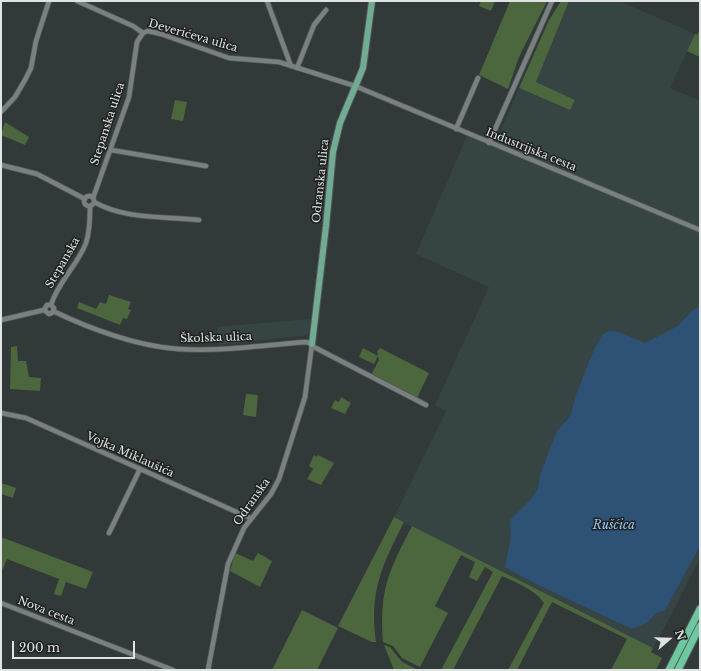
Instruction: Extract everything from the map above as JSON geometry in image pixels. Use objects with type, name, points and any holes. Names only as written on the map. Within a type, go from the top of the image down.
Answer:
[{"type":"highway","points":[[669,670],[700,609]]},
{"type":"highway","points":[[678,670],[700,626]]},
{"type":"main road","name":"Odranska ulica","points":[[312,345],[333,152],[340,123],[365,59],[372,1]]},
{"type":"street","points":[[1,112],[21,90],[28,74],[49,1]]},
{"type":"street","name":"Deverićeva ulica","points":[[77,1],[133,26],[143,33],[148,32],[161,34],[229,58],[270,60],[355,86]]},
{"type":"street","points":[[267,1],[291,66]]},
{"type":"street","points":[[489,143],[552,1]]},
{"type":"street","points":[[297,68],[314,25],[326,10]]},
{"type":"street","name":"Stepanska ulica","points":[[90,207],[129,97],[137,42],[143,33]]},
{"type":"street","points":[[456,129],[478,78]]},
{"type":"street","name":"Industrijska cesta","points":[[355,86],[700,230]]},
{"type":"street","points":[[111,150],[206,166]]},
{"type":"street","points":[[1,165],[37,174],[84,199],[87,197],[110,210],[125,214],[199,220]]},
{"type":"street","points":[[84,199],[85,205],[90,207]]},
{"type":"street","name":"Stepanska","points":[[51,305],[58,288],[79,257],[86,242],[90,224],[90,207]]},
{"type":"street","points":[[51,305],[54,308],[53,311]]},
{"type":"street","name":"Školska ulica","points":[[1,320],[44,310],[46,306],[51,305]]},
{"type":"street","name":"Školska ulica","points":[[44,310],[48,314],[53,311],[130,340],[177,349],[218,349],[306,342],[312,345]]},
{"type":"street","points":[[312,345],[426,405]]},
{"type":"street","name":"Odranska","points":[[208,670],[226,571],[240,536],[250,518],[271,494],[282,471],[305,397],[312,345]]},
{"type":"street","name":"Vojka Miklaušića","points":[[1,413],[26,418],[250,518]]},
{"type":"street","points":[[109,533],[140,469]]},
{"type":"street","name":"Nova cesta","points":[[1,604],[173,670]]},
{"type":"shaded area","points":[[569,1],[620,1],[695,34],[670,88],[700,101],[700,558],[653,648],[394,517],[446,411],[435,405],[489,287],[416,254],[467,136],[496,148],[498,143],[497,139],[519,88],[570,110],[574,100],[536,82]]},
{"type":"shaded area","points":[[311,319],[308,335],[219,345],[217,327]]},
{"type":"green space","points":[[481,1],[495,1],[491,11],[479,6]]},
{"type":"green space","points":[[510,1],[547,1],[519,57],[508,89],[479,75]]},
{"type":"green space","points":[[561,1],[569,1],[536,82],[575,100],[570,110],[519,88],[549,20]]},
{"type":"green space","points":[[700,29],[700,57],[687,51],[695,34],[697,35]]},
{"type":"green space","points":[[175,100],[187,102],[183,121],[171,119]]},
{"type":"green space","points":[[5,122],[29,137],[25,145],[1,135]]},
{"type":"green space","points":[[109,295],[131,302],[128,309],[131,310],[127,319],[123,318],[120,325],[77,308],[79,302],[96,309],[100,302],[106,304]]},
{"type":"green space","points":[[17,346],[18,361],[26,361],[29,377],[41,378],[40,391],[10,389],[11,347]]},
{"type":"green space","points":[[363,348],[378,356],[374,364],[359,357]]},
{"type":"green space","points":[[380,348],[429,373],[417,398],[371,375],[379,360],[377,352]]},
{"type":"green space","points":[[246,394],[258,395],[256,417],[243,415]]},
{"type":"green space","points":[[341,397],[351,403],[345,414],[331,408],[335,400],[339,402]]},
{"type":"green space","points":[[314,455],[317,457],[318,455],[334,463],[321,485],[307,479],[313,469],[309,466]]},
{"type":"green space","points":[[1,483],[16,488],[13,498],[1,494]]},
{"type":"green space","points":[[394,517],[404,522],[389,552],[379,579],[374,608],[376,642],[372,642],[338,626]]},
{"type":"green space","points":[[412,526],[653,648],[651,652],[662,658],[656,670],[611,670],[627,639],[552,602],[517,670],[508,670],[544,603],[530,590],[502,576],[453,670],[441,670],[493,572],[485,567],[477,581],[469,577],[475,562],[461,555],[435,606],[448,613],[420,667],[402,658],[393,646],[383,642],[382,624],[384,594],[387,581],[397,556]]},
{"type":"green space","points":[[1,537],[93,572],[86,589],[66,582],[61,596],[54,594],[59,579],[7,559],[3,569],[1,568]]},
{"type":"green space","points":[[235,553],[253,561],[258,553],[272,561],[260,587],[230,571]]},
{"type":"green space","points":[[302,610],[338,628],[317,670],[272,670]]},
{"type":"green space","points":[[384,645],[390,647],[402,662],[418,670],[394,670]]},
{"type":"water","name":"Rušćica","points":[[700,306],[700,546],[665,610],[656,613],[647,623],[632,629],[536,584],[505,567],[511,537],[510,520],[531,499],[538,489],[540,475],[557,431],[570,417],[577,392],[594,350],[602,335],[610,331],[616,331],[645,343],[678,326],[693,310]]}]
